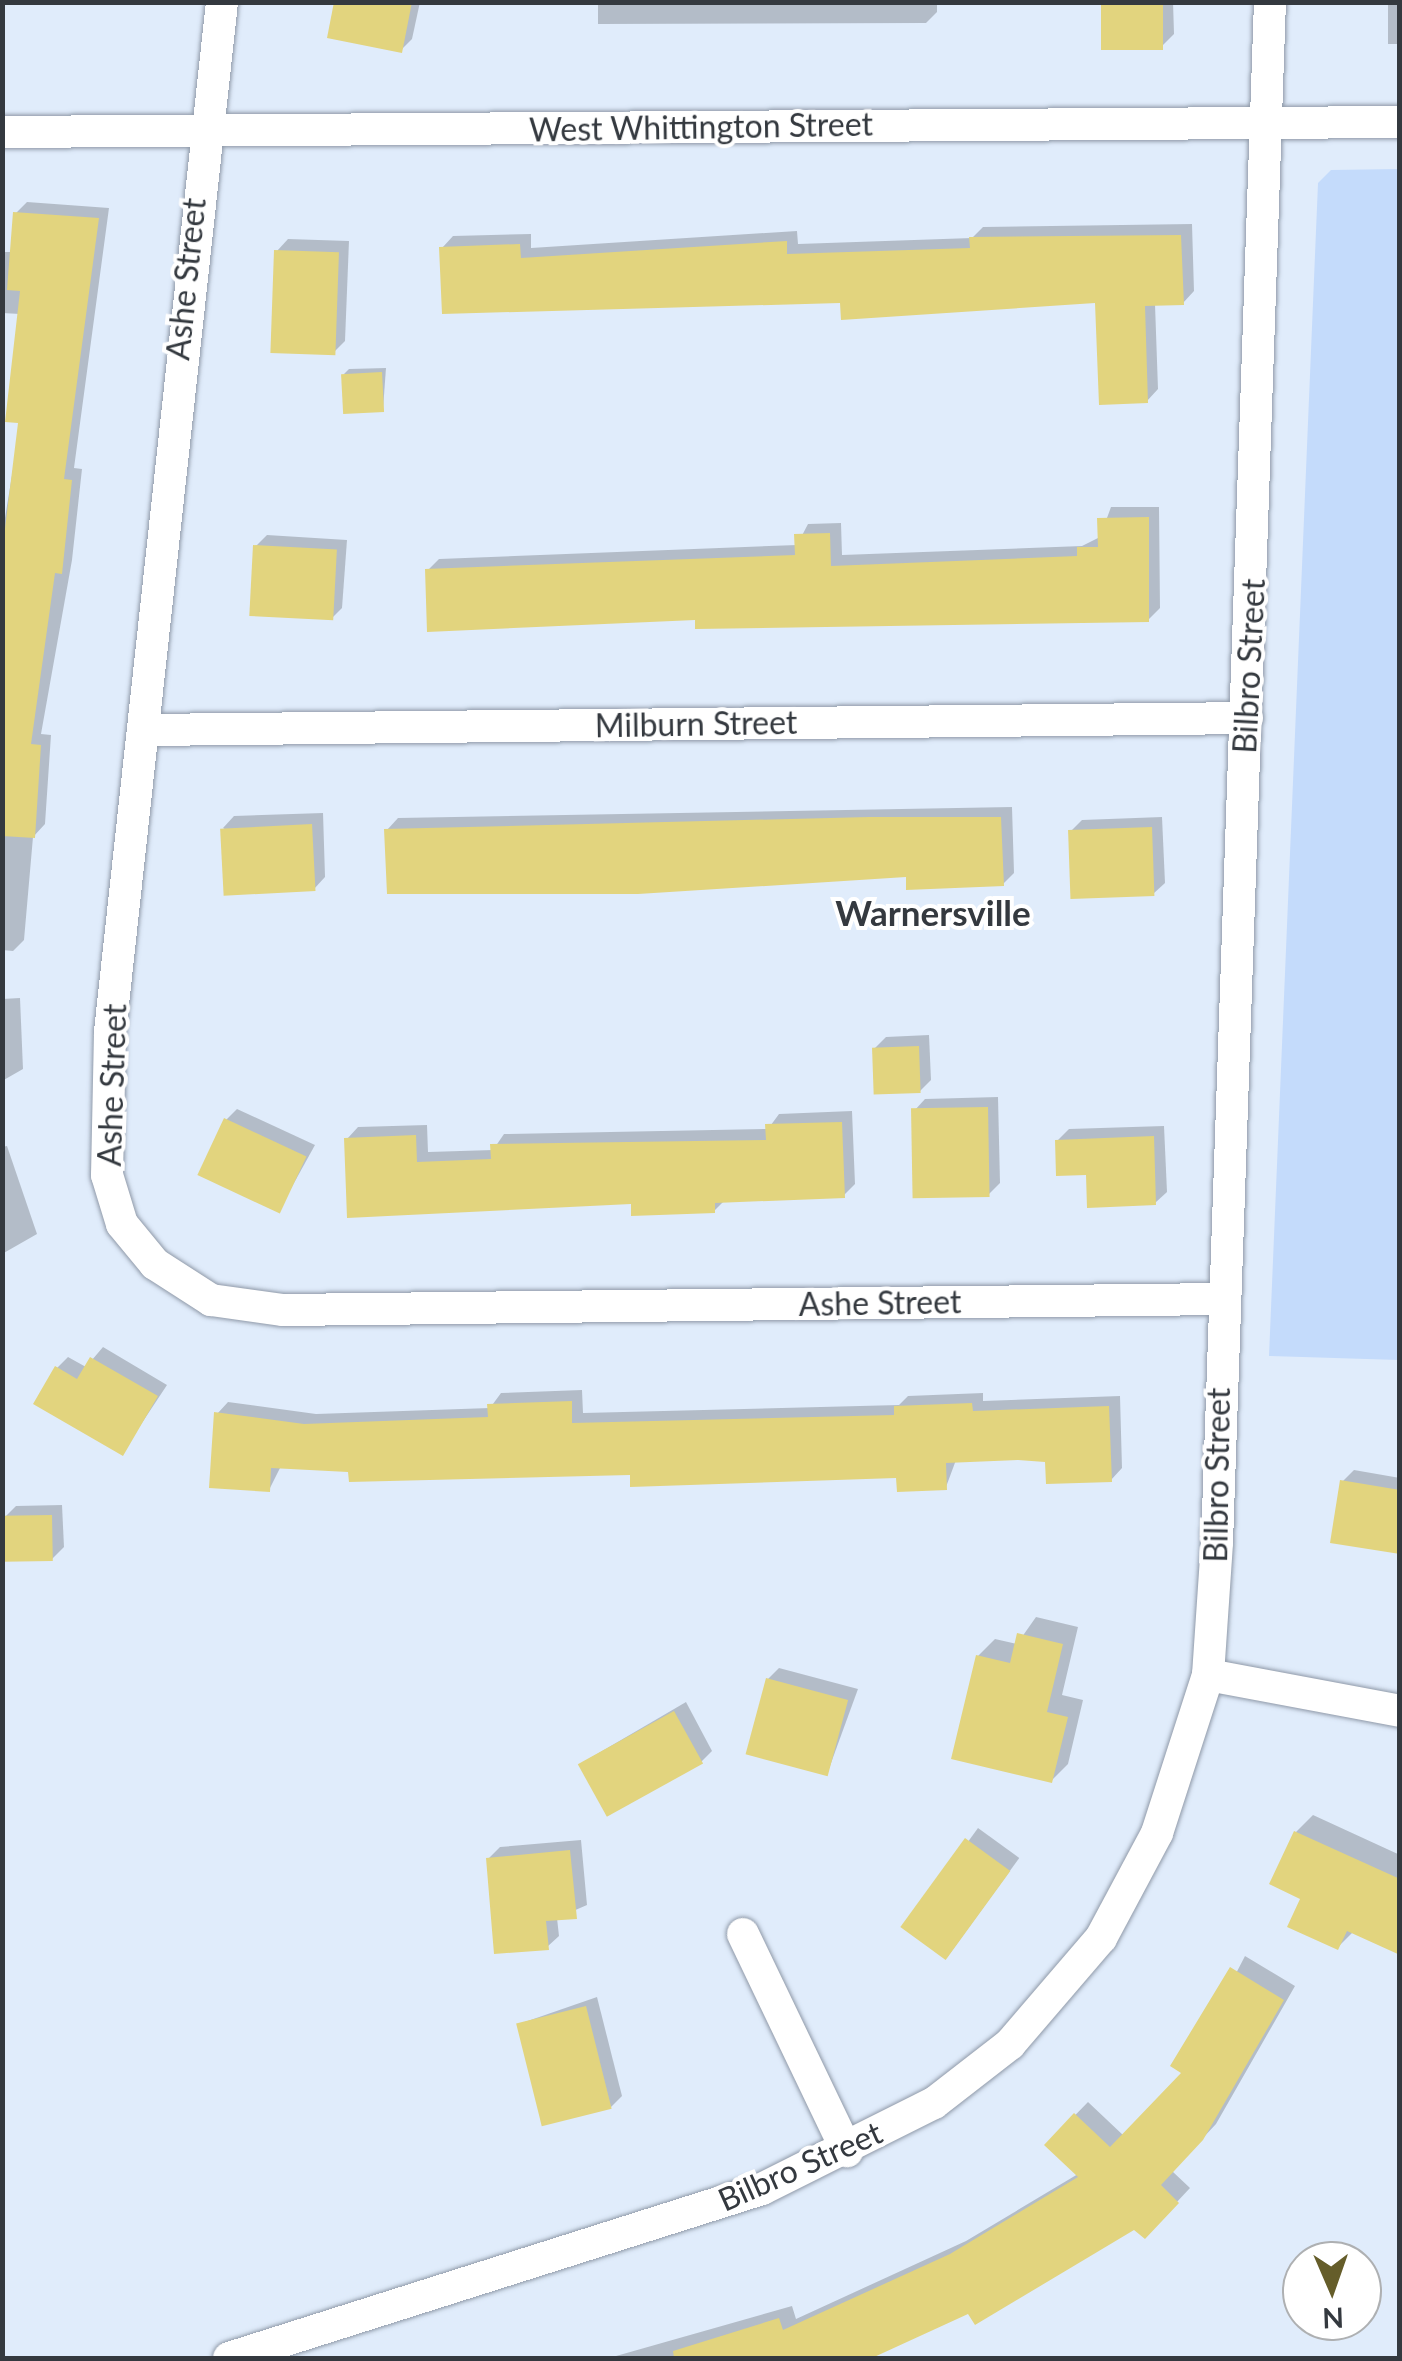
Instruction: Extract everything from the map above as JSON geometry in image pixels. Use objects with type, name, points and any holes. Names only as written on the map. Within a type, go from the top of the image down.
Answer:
[{"type":"street","name":"Ashe Street","points":[[222,2],[202,132],[144,730],[110,1032],[107,1175],[133,1238],[211,1300],[283,1310],[1219,1299]]},
{"type":"street","name":"Bilbro Street","points":[[229,2358],[762,2189],[847,2152],[934,2103],[1010,2044],[1101,1938],[1158,1833],[1208,1675],[1219,1299],[1271,121],[1270,2]]},
{"type":"street","name":"West Whittington Street","points":[[2,132],[1400,122]]},
{"type":"street","name":"Milburn Street","points":[[144,730],[1247,718]]},
{"type":"street","points":[[1208,1675],[1400,1710]]},
{"type":"street","points":[[744,1934],[847,2152]]},
{"type":"shaded area","points":[[1399,169],[1399,1360],[1269,1356],[1318,183],[1331,170]]},
{"type":"building","points":[[334,2],[412,2],[402,53],[327,38]]},
{"type":"building","points":[[1101,2],[1163,2],[1163,50],[1101,50]]},
{"type":"building","points":[[13,212],[99,218],[64,479],[72,480],[62,574],[55,573],[31,744],[41,745],[35,838],[2,836],[2,553],[18,423],[5,422],[20,291],[7,290]]},
{"type":"building","points":[[1181,235],[1184,305],[1145,306],[1148,403],[1099,405],[1095,303],[841,320],[840,303],[442,314],[439,247],[520,244],[521,258],[787,241],[787,254],[970,248],[969,237]]},
{"type":"building","points":[[274,250],[339,252],[335,355],[270,353]]},
{"type":"building","points":[[382,372],[384,412],[343,414],[341,374]]},
{"type":"building","points":[[1149,517],[1149,622],[695,629],[695,620],[427,632],[425,569],[795,555],[794,534],[830,533],[831,566],[1077,556],[1077,547],[1098,547],[1097,518]]},
{"type":"building","points":[[253,545],[337,549],[333,620],[249,616]]},
{"type":"building","points":[[1001,817],[1004,886],[906,890],[906,877],[638,894],[387,894],[384,829]]},
{"type":"building","points":[[312,824],[316,891],[224,896],[220,829]]},
{"type":"building","points":[[1152,827],[1154,896],[1070,899],[1068,830]]},
{"type":"building","points":[[919,1046],[921,1093],[874,1095],[872,1048]]},
{"type":"building","points":[[988,1107],[990,1197],[913,1198],[911,1108]]},
{"type":"building","points":[[224,1118],[306,1156],[280,1214],[197,1175]]},
{"type":"building","points":[[842,1122],[845,1198],[715,1203],[715,1213],[631,1216],[631,1204],[347,1218],[344,1138],[416,1135],[417,1162],[491,1159],[490,1144],[766,1140],[765,1124]]},
{"type":"building","points":[[1154,1136],[1156,1205],[1087,1208],[1086,1175],[1056,1176],[1055,1140]]},
{"type":"building","points":[[90,1357],[158,1396],[123,1456],[33,1404],[55,1366],[77,1379]]},
{"type":"building","points":[[572,1401],[572,1423],[894,1415],[894,1406],[972,1403],[973,1411],[1109,1406],[1112,1482],[1046,1484],[1045,1462],[1018,1460],[946,1463],[947,1490],[897,1492],[896,1478],[630,1487],[630,1475],[349,1482],[348,1472],[271,1468],[270,1492],[209,1488],[214,1412],[304,1424],[488,1417],[487,1404]]},
{"type":"building","points":[[1340,1480],[1400,1490],[1400,1554],[1330,1543]]},
{"type":"building","points":[[52,1515],[53,1561],[3,1562],[2,1516]]},
{"type":"building","points":[[1017,1633],[1063,1644],[1047,1712],[1068,1717],[1052,1783],[951,1759],[976,1655],[1010,1663]]},
{"type":"building","points":[[766,1678],[848,1700],[828,1776],[746,1754]]},
{"type":"building","points":[[674,1711],[703,1763],[607,1817],[578,1764]]},
{"type":"building","points":[[1294,1831],[1400,1879],[1400,1955],[1347,1931],[1338,1950],[1287,1927],[1300,1899],[1269,1884]]},
{"type":"building","points":[[965,1838],[1010,1871],[946,1960],[900,1927]]},
{"type":"building","points":[[570,1850],[577,1919],[546,1921],[549,1950],[494,1954],[486,1858]]},
{"type":"building","points":[[1230,1967],[1284,2000],[1203,2140],[1161,2185],[1179,2203],[1145,2239],[1134,2230],[975,2325],[968,2314],[872,2358],[674,2358],[673,2351],[779,2318],[783,2330],[950,2254],[1078,2177],[1044,2145],[1074,2113],[1110,2147],[1181,2073],[1170,2066]]},
{"type":"building","points":[[586,2006],[612,2109],[542,2126],[516,2023]]},
{"type":"district","name":"Warnersville","points":[[933,912]]}]
